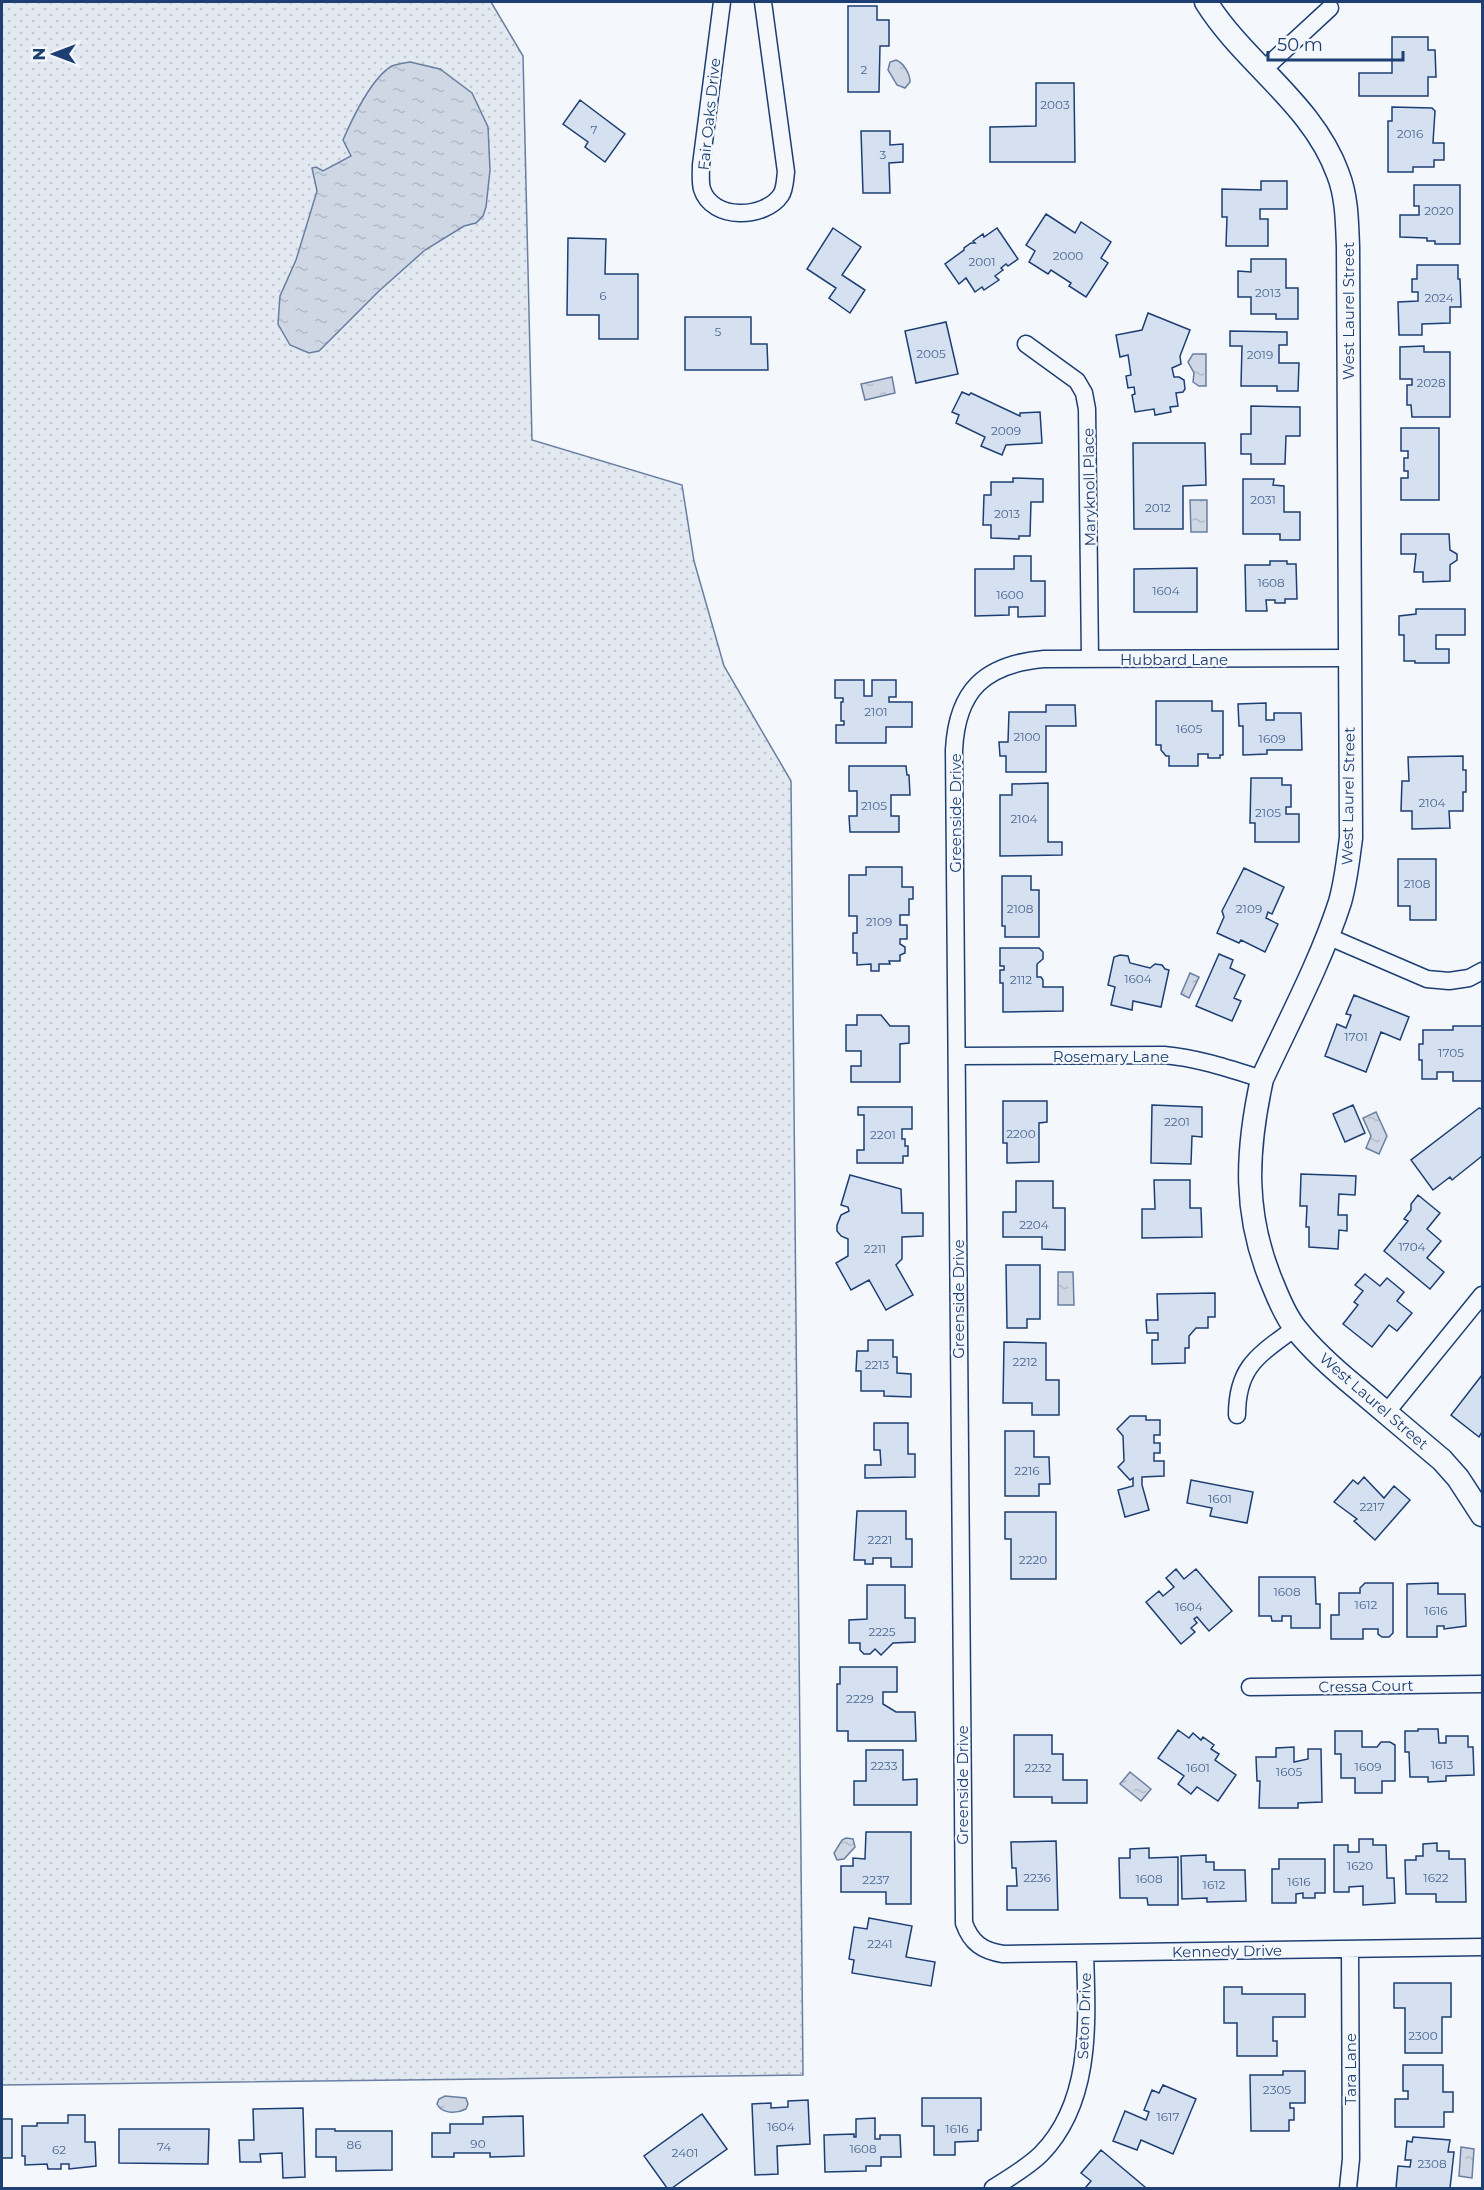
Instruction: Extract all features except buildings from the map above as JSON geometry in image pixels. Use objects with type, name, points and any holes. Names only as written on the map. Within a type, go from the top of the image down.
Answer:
[{"type":"street","name":"Fair Oaks Drive","points":[[722,2],[701,165],[702,189],[711,203],[725,210],[754,213],[769,208],[782,194],[786,172],[763,2]]},
{"type":"street","name":"West Laurel Street","points":[[1206,2],[1216,18],[1309,123],[1326,148],[1338,173],[1344,195],[1348,247],[1351,838],[1340,901],[1327,936],[1262,1079],[1251,1153],[1251,1206],[1255,1234],[1262,1259],[1280,1301],[1295,1328],[1323,1360],[1442,1460],[1470,1494],[1482,1515]]},
{"type":"street","points":[[1263,70],[1329,8]]},
{"type":"street","name":"Maryknoll Place","points":[[1026,344],[1077,381],[1084,393],[1087,409],[1090,659]]},
{"type":"street","name":"Hubbard Lane","points":[[999,669],[1020,661],[1350,658]]},
{"type":"street","name":"Greenside Drive","points":[[975,1943],[968,1935],[963,1909],[955,733],[958,716],[964,702],[985,678],[999,669]]},
{"type":"street","points":[[1327,936],[1427,979],[1449,981],[1469,978],[1482,971]]},
{"type":"street","name":"Rosemary Lane","points":[[957,1056],[1164,1055],[1186,1057],[1262,1079]]},
{"type":"street","points":[[1386,1413],[1482,1294]]},
{"type":"street","points":[[1237,1415],[1237,1396],[1241,1380],[1252,1363],[1295,1328]]},
{"type":"street","name":"Cressa Court","points":[[1250,1687],[1482,1684]]},
{"type":"street","name":"Kennedy Drive","points":[[975,1943],[985,1950],[1003,1954],[1482,1947]]},
{"type":"street","name":"Tara Lane","points":[[1348,2188],[1351,2159],[1350,1949]]},
{"type":"street","name":"Seton Drive","points":[[993,2188],[1042,2154],[1064,2124],[1078,2085],[1085,2054],[1085,1953]]},
{"type":"shaded area","points":[[2,2],[491,2],[523,56],[532,440],[682,485],[694,561],[724,666],[791,781],[803,2075],[2,2085]]},
{"type":"water","points":[[896,60],[904,66],[909,76],[910,82],[905,88],[897,85],[888,70],[890,62]]},
{"type":"water","points":[[410,62],[440,69],[472,93],[488,127],[490,170],[483,216],[476,223],[464,226],[425,250],[379,291],[319,351],[309,353],[290,345],[278,324],[280,296],[296,260],[317,191],[312,168],[316,167],[323,171],[351,156],[343,140],[363,99],[385,71],[392,66]]},
{"type":"water","points":[[1193,354],[1206,354],[1206,386],[1199,386],[1193,382],[1194,373],[1188,362]]},
{"type":"water","points":[[892,377],[895,393],[865,400],[861,384]]},
{"type":"water","points":[[1190,500],[1207,500],[1207,532],[1191,532]]},
{"type":"water","points":[[1190,973],[1199,977],[1189,998],[1181,994]]},
{"type":"water","points":[[1376,1112],[1387,1136],[1379,1154],[1366,1148],[1371,1136],[1363,1118]]},
{"type":"water","points":[[1058,1272],[1073,1272],[1074,1305],[1058,1305]]},
{"type":"water","points":[[1130,1772],[1151,1789],[1141,1801],[1120,1784]]},
{"type":"water","points":[[853,1839],[855,1847],[844,1859],[837,1860],[834,1853],[842,1840]]},
{"type":"water","points":[[445,2096],[466,2098],[468,2104],[466,2109],[458,2112],[442,2110],[437,2104],[439,2099]]},
{"type":"water","points":[[1461,2147],[1474,2149],[1472,2178],[1459,2176]]}]
